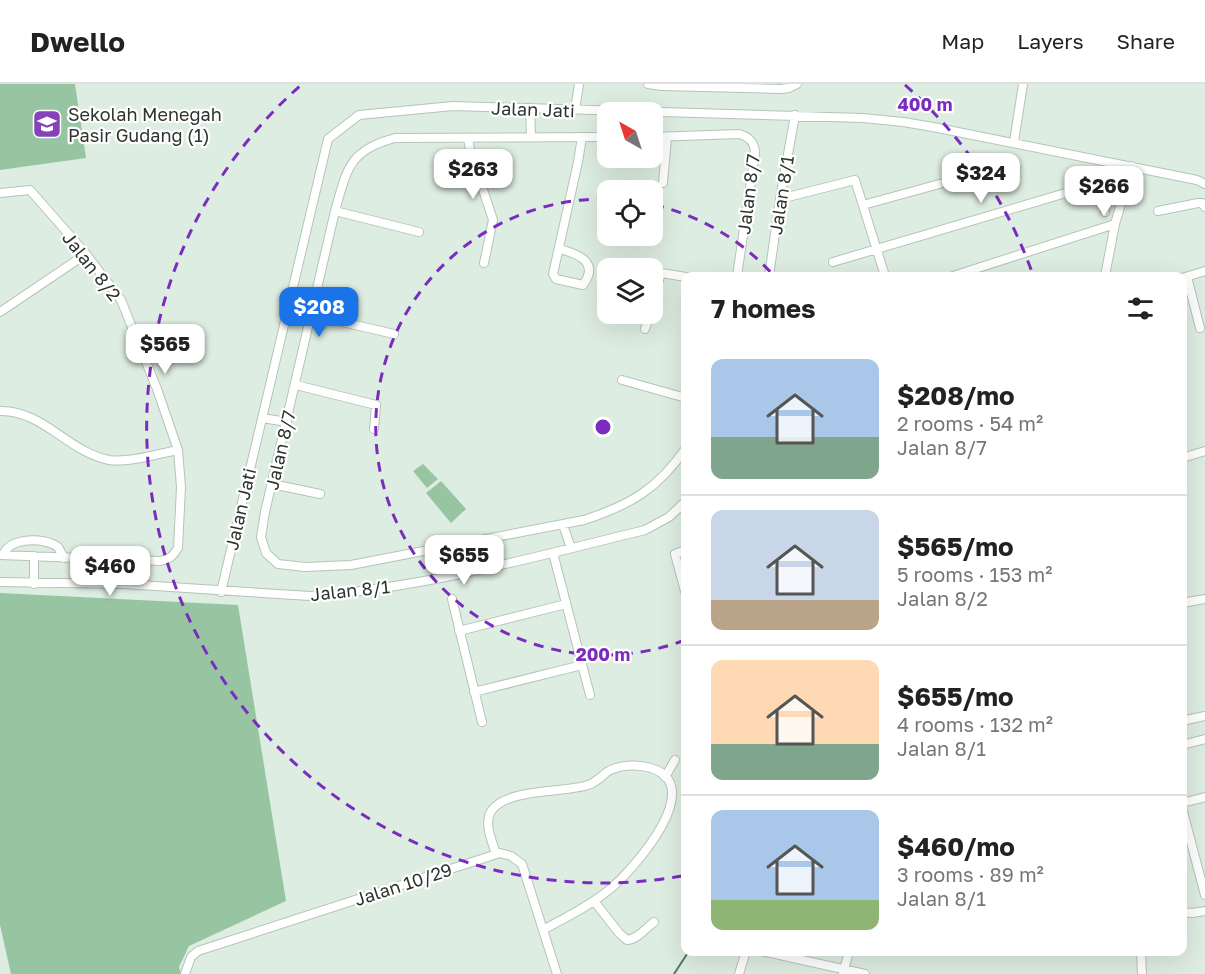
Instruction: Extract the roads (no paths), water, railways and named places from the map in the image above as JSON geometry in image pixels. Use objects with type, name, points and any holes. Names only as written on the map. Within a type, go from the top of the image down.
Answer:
[{"type":"street","points":[[575,110],[579,84]]},
{"type":"street","points":[[648,84],[781,89],[797,84]]},
{"type":"street","points":[[1014,142],[1021,84]]},
{"type":"street","name":"Jalan Jati","points":[[220,591],[322,164],[330,137],[359,115],[453,106],[795,115],[903,122],[1132,166],[1197,180],[1205,184]]},
{"type":"street","points":[[530,108],[531,137]]},
{"type":"street","name":"Jalan 8/1","points":[[770,272],[795,115]]},
{"type":"street","name":"Jalan 8/7","points":[[663,137],[739,135],[750,138],[753,143],[756,154],[738,272]]},
{"type":"street","points":[[560,249],[576,253],[585,259],[588,269],[583,285],[556,279],[553,276],[582,137]]},
{"type":"street","name":"Jalan 8/7","points":[[597,137],[395,138],[373,144],[347,170],[335,211],[261,540],[266,553],[272,560],[282,565],[305,567],[351,565],[563,525],[612,511],[638,498],[668,471],[681,454]]},
{"type":"street","points":[[663,183],[667,137]]},
{"type":"street","points":[[468,138],[493,220],[484,263]]},
{"type":"street","points":[[1106,272],[1115,224],[1132,166]]},
{"type":"street","points":[[863,205],[994,169]]},
{"type":"street","points":[[780,199],[855,180],[884,272]]},
{"type":"street","points":[[833,262],[1097,184],[1100,187],[1105,212]]},
{"type":"street","name":"Jalan 8/2","points":[[0,193],[30,190],[86,254],[121,300],[157,389],[178,450],[181,506],[178,548],[167,560],[1,555]]},
{"type":"street","points":[[1158,211],[1198,203],[1202,203],[1205,207]]},
{"type":"street","points":[[335,211],[419,232]]},
{"type":"street","points":[[965,272],[1115,224]]},
{"type":"street","points":[[0,312],[86,254]]},
{"type":"street","points":[[1187,277],[1205,271]]},
{"type":"street","points":[[663,273],[681,276]]},
{"type":"street","points":[[1187,285],[1200,328]]},
{"type":"street","points":[[312,315],[394,334]]},
{"type":"street","points":[[645,329],[647,324]]},
{"type":"street","points":[[622,380],[681,397]]},
{"type":"street","points":[[296,385],[376,405],[374,429]]},
{"type":"street","points":[[0,411],[33,417],[82,449],[110,460],[125,460],[178,450]]},
{"type":"street","points":[[262,418],[287,422]]},
{"type":"street","points":[[1187,456],[1205,451]]},
{"type":"street","points":[[272,484],[320,494]]},
{"type":"street","name":"Jalan 8/1","points":[[0,582],[124,584],[310,596],[339,594],[440,578],[645,530],[669,517],[681,506]]},
{"type":"street","points":[[563,525],[571,548]]},
{"type":"street","points":[[1,555],[7,548],[22,541],[46,542],[58,547],[64,558]]},
{"type":"street","points":[[681,552],[675,555],[681,577]]},
{"type":"street","points":[[553,553],[590,695]]},
{"type":"street","points":[[33,584],[34,556]]},
{"type":"street","points":[[1187,602],[1205,598]]},
{"type":"street","points":[[452,599],[482,722]]},
{"type":"street","points":[[459,631],[566,604]]},
{"type":"street","points":[[474,692],[582,665]]},
{"type":"street","points":[[1187,720],[1205,716]]},
{"type":"street","points":[[1187,743],[1205,738]]},
{"type":"street","points":[[665,777],[675,760]]},
{"type":"street","points":[[543,930],[594,901],[616,883],[646,849],[663,826],[672,793],[671,785],[665,777],[648,767],[629,765],[611,770],[588,785],[502,801],[491,811],[488,817],[489,830],[496,854],[511,856],[522,864],[543,930],[557,974]]},
{"type":"street","points":[[1187,802],[1205,797]]},
{"type":"street","points":[[1187,827],[1205,895]]},
{"type":"street","name":"Jalan 10/29","points":[[185,974],[190,957],[198,951],[496,854]]},
{"type":"street","points":[[594,901],[627,940],[632,940],[654,922]]},
{"type":"street","points":[[1187,914],[1205,911]]},
{"type":"street","points":[[739,974],[744,956]]},
{"type":"street","points":[[800,956],[844,971],[865,974]]},
{"type":"street","points":[[844,971],[848,956]]},
{"type":"street","points":[[1140,956],[1142,974]]},
{"type":"waterway","points":[[674,974],[686,956]]},
{"type":"place","name":"Sekolah Menegah Pasir Gudang (1)","points":[[47,124]]}]
